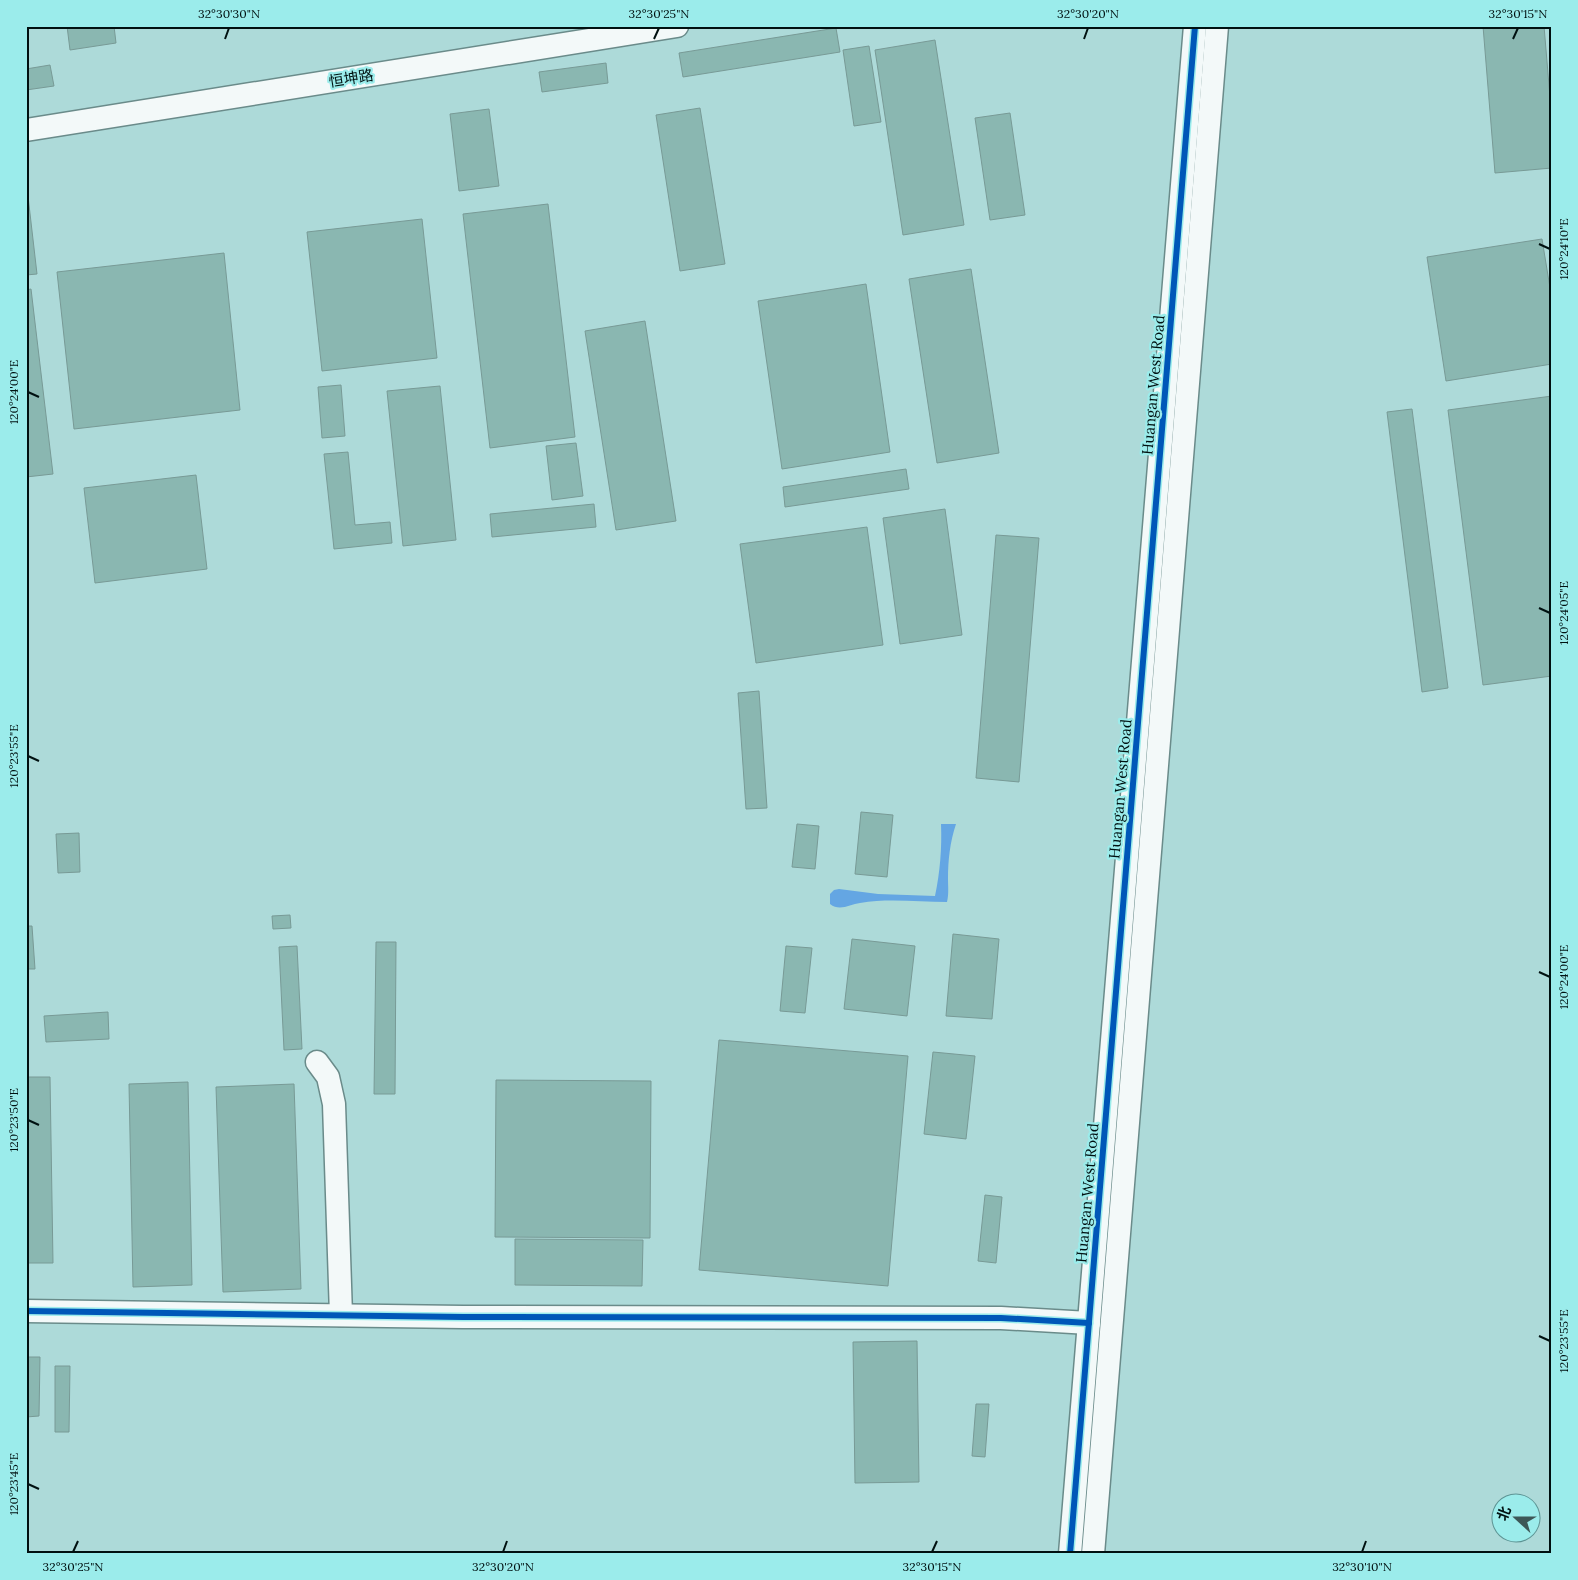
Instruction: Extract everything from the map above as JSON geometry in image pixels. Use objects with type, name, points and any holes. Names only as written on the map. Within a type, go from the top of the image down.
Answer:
[{"type":"street","name":"恒坤路","points":[[26,130],[676,26]]},
{"type":"street","name":"Huangan West Road","points":[[1070,1554],[1195,26]]},
{"type":"street","points":[[1093,1554],[1218,26]]},
{"type":"street","points":[[317,1062],[328,1077],[334,1104],[341,1315]]},
{"type":"street","points":[[26,1311],[341,1315],[991,1318],[1089,1324]]},
{"type":"water","points":[[941,824],[956,824],[949,858],[947,902],[881,901],[841,907],[830,904],[830,894],[834,890],[839,889],[878,894],[935,896],[940,860]]},
{"type":"building","points":[[67,26],[114,26],[116,43],[70,50]]},
{"type":"building","points":[[1483,26],[1544,26],[1552,121],[1552,168],[1495,173]]},
{"type":"building","points":[[836,28],[840,52],[683,77],[679,53]]},
{"type":"building","points":[[935,40],[964,225],[903,235],[875,50]]},
{"type":"building","points":[[869,46],[881,122],[854,126],[843,50]]},
{"type":"building","points":[[606,63],[608,83],[542,92],[539,72]]},
{"type":"building","points":[[50,65],[54,86],[26,90],[26,69]]},
{"type":"building","points":[[700,108],[725,264],[680,271],[656,115]]},
{"type":"building","points":[[489,109],[499,186],[459,191],[450,114]]},
{"type":"building","points":[[1010,113],[1025,215],[990,220],[975,118]]},
{"type":"building","points":[[26,179],[37,274],[26,275]]},
{"type":"building","points":[[548,204],[575,437],[490,448],[463,214]]},
{"type":"building","points":[[422,219],[437,358],[322,371],[307,232]]},
{"type":"building","points":[[1542,239],[1552,300],[1552,364],[1446,381],[1427,257]]},
{"type":"building","points":[[224,253],[240,410],[74,429],[57,272]]},
{"type":"building","points":[[971,269],[999,453],[937,463],[909,279]]},
{"type":"building","points":[[866,284],[890,452],[782,469],[758,301]]},
{"type":"building","points":[[31,289],[53,474],[26,477],[26,290]]},
{"type":"building","points":[[645,321],[676,521],[616,530],[585,331]]},
{"type":"building","points":[[341,385],[345,436],[322,438],[318,387]]},
{"type":"building","points":[[440,386],[456,540],[403,546],[387,391]]},
{"type":"building","points":[[1552,396],[1552,676],[1483,685],[1448,410]]},
{"type":"building","points":[[1412,409],[1448,688],[1422,692],[1387,412]]},
{"type":"building","points":[[576,443],[583,496],[552,500],[546,446]]},
{"type":"building","points":[[348,452],[355,525],[390,522],[392,543],[334,549],[324,454]]},
{"type":"building","points":[[906,469],[909,489],[785,507],[783,487]]},
{"type":"building","points":[[196,475],[207,569],[95,583],[84,488]]},
{"type":"building","points":[[594,504],[596,527],[492,537],[490,514]]},
{"type":"building","points":[[945,509],[962,635],[900,644],[883,518]]},
{"type":"building","points":[[867,527],[883,645],[756,663],[740,544]]},
{"type":"building","points":[[996,535],[1039,538],[1019,782],[976,778]]},
{"type":"building","points":[[759,691],[767,808],[746,809],[738,693]]},
{"type":"building","points":[[861,812],[893,815],[887,877],[855,874]]},
{"type":"building","points":[[797,824],[819,826],[815,869],[792,867]]},
{"type":"building","points":[[79,833],[80,872],[58,873],[56,834]]},
{"type":"building","points":[[290,915],[291,928],[273,929],[272,916]]},
{"type":"building","points":[[26,926],[32,926],[35,969],[26,969]]},
{"type":"building","points":[[953,934],[999,939],[992,1019],[946,1016]]},
{"type":"building","points":[[852,939],[915,946],[907,1016],[844,1009]]},
{"type":"building","points":[[376,942],[396,942],[395,1094],[374,1094]]},
{"type":"building","points":[[297,946],[302,1049],[284,1050],[279,947]]},
{"type":"building","points":[[786,946],[812,948],[805,1013],[780,1011]]},
{"type":"building","points":[[108,1012],[109,1039],[46,1042],[44,1016]]},
{"type":"building","points":[[719,1040],[908,1056],[888,1286],[699,1270]]},
{"type":"building","points":[[933,1052],[975,1056],[966,1139],[924,1134]]},
{"type":"building","points":[[26,1077],[50,1077],[53,1263],[26,1263]]},
{"type":"building","points":[[496,1080],[651,1081],[650,1238],[495,1237]]},
{"type":"building","points":[[188,1082],[192,1285],[133,1287],[129,1084]]},
{"type":"building","points":[[294,1084],[301,1289],[223,1292],[216,1087]]},
{"type":"building","points":[[985,1195],[1002,1197],[996,1263],[978,1261]]},
{"type":"building","points":[[515,1239],[643,1240],[642,1286],[515,1285]]},
{"type":"building","points":[[917,1341],[919,1482],[855,1483],[853,1342]]},
{"type":"building","points":[[26,1357],[40,1357],[39,1416],[26,1417]]},
{"type":"building","points":[[55,1366],[70,1366],[69,1432],[55,1432]]},
{"type":"building","points":[[976,1404],[989,1404],[985,1457],[972,1456]]},
{"type":"cycle path","points":[[1070,1554],[1195,26]]},
{"type":"cycle path","points":[[26,1311],[463,1317],[1001,1318],[1089,1323]]}]
